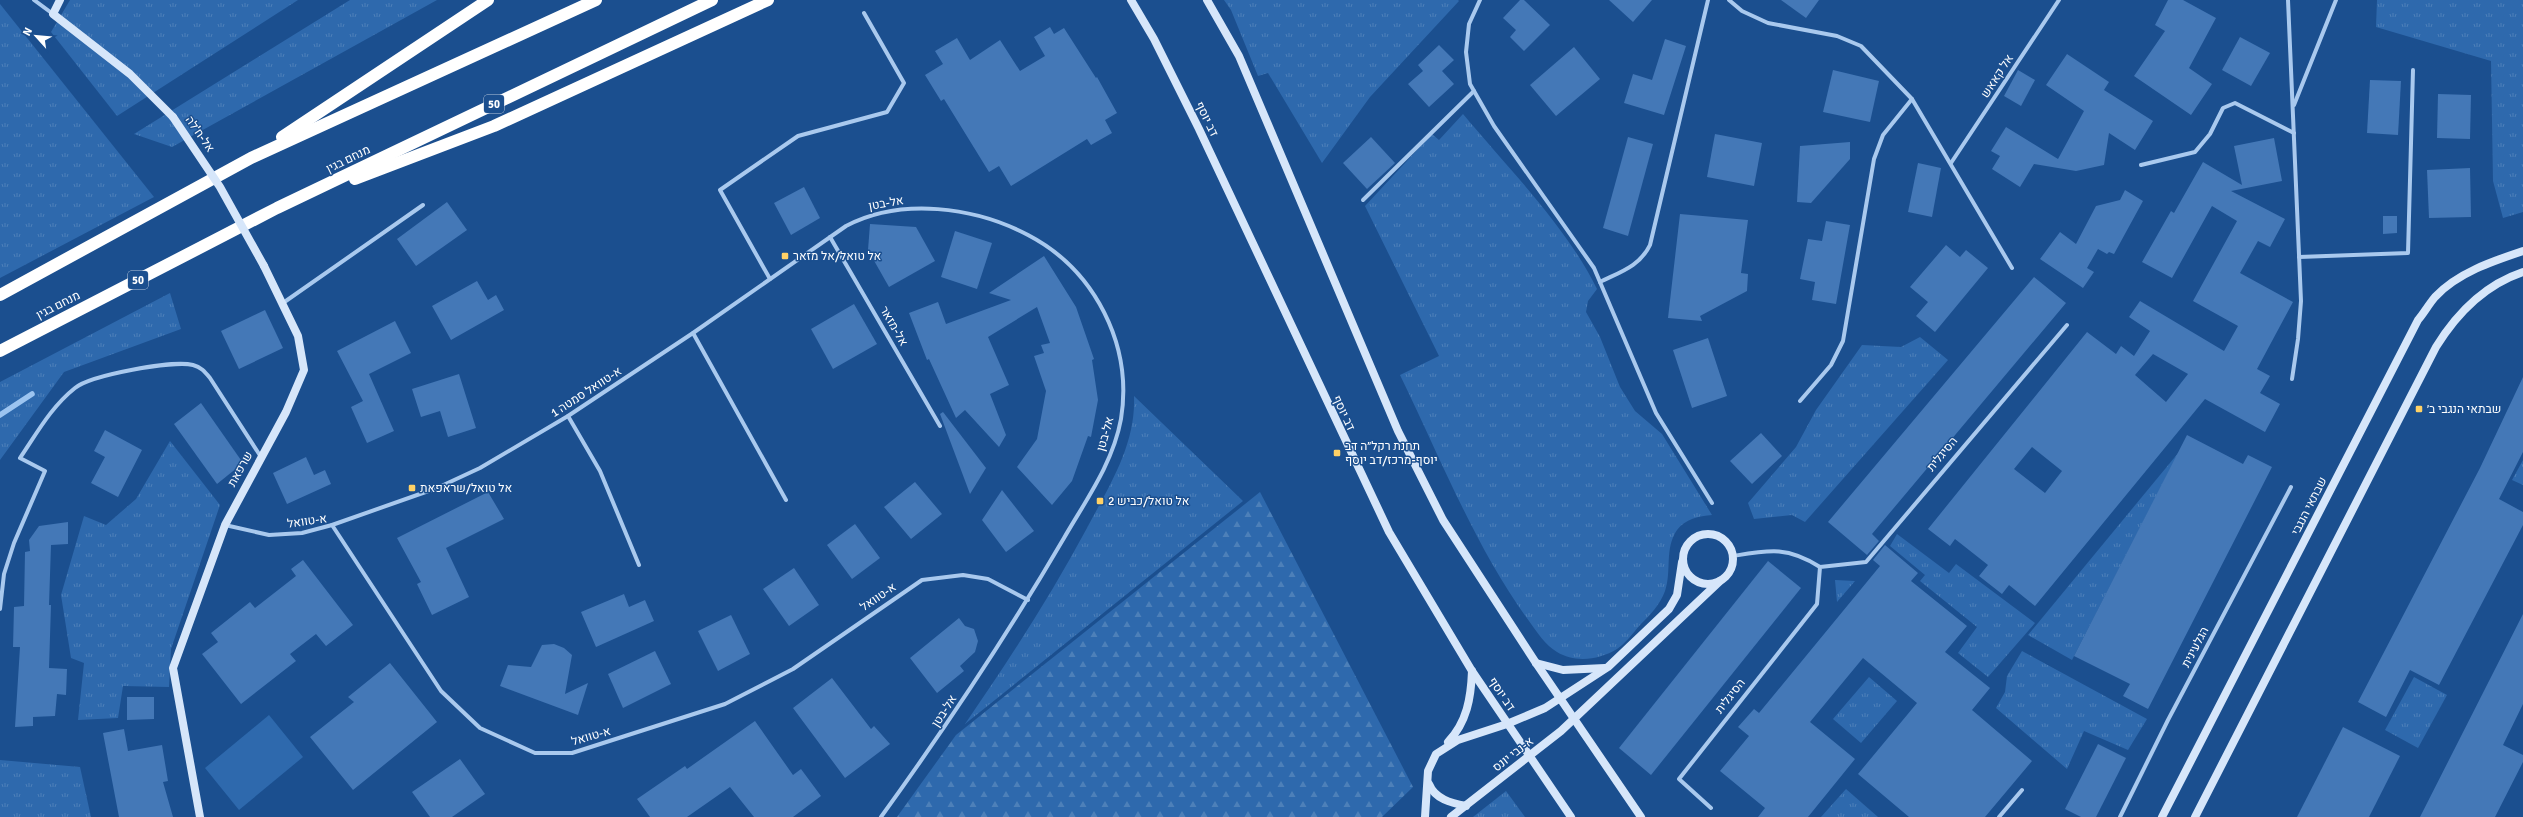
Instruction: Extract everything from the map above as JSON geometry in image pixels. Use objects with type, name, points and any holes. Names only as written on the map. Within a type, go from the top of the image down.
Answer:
[{"type":"highway","points":[[251,158],[488,0]]},
{"type":"highway","points":[[0,294],[251,158],[596,0]]},
{"type":"highway","name":"מנחם בגין","points":[[0,351],[277,208],[712,0]]},
{"type":"highway","points":[[277,208],[494,126],[768,0]]},
{"type":"street","points":[[34,0],[53,14],[60,0]]},
{"type":"street","name":"דב יוסף","points":[[1131,0],[1154,39],[1199,129],[1389,532],[1472,671],[1571,817]]},
{"type":"street","points":[[1207,0],[1239,56],[1398,431],[1443,520],[1536,664],[1641,817]]},
{"type":"street","points":[[1480,0],[1469,24],[1466,52],[1470,84],[1519,163],[1594,268],[1656,413],[1712,502]]},
{"type":"street","points":[[1600,282],[1634,266],[1645,256],[1650,245],[1708,0]]},
{"type":"street","points":[[1729,0],[1742,11],[1768,24],[1837,36],[1862,46],[1912,99],[2012,268]]},
{"type":"street","name":"אל קאאש","points":[[1951,163],[2059,0]]},
{"type":"street","points":[[2288,0],[2301,301],[2298,339],[2292,379]]},
{"type":"street","points":[[2293,108],[2336,0]]},
{"type":"street","points":[[770,279],[720,190],[798,136],[887,112],[904,83],[864,13]]},
{"type":"street","name":"אל-ח'לה","points":[[53,14],[130,74],[173,117],[220,186],[283,304]]},
{"type":"street","points":[[2299,257],[2408,253],[2413,70]]},
{"type":"street","points":[[1363,200],[1474,91]]},
{"type":"street","points":[[1800,401],[1831,365],[1843,341],[1874,158],[1883,135],[1912,99]]},
{"type":"street","points":[[2141,165],[2195,152],[2210,134],[2223,108],[2235,103],[2294,133]]},
{"type":"street","points":[[283,304],[423,204]]},
{"type":"street","name":"אל-בטן","points":[[830,237],[856,221],[874,214],[902,209],[973,214],[1010,225],[1040,241],[1062,259],[1088,285],[1102,306],[1115,338],[1122,365],[1120,420],[1105,467],[1028,600],[936,740],[880,817]]},
{"type":"street","name":"א-טוואל סמטה 1","points":[[332,525],[437,488],[480,468],[568,416],[693,333],[830,237]]},
{"type":"street","name":"אל-מזאר","points":[[830,237],[940,426]]},
{"type":"street","name":"שבתאי הנגבי","points":[[2162,817],[2418,320],[2436,297],[2456,280],[2483,266],[2523,251]]},
{"type":"street","points":[[2195,817],[2436,346],[2458,314],[2475,299],[2510,277],[2523,272]]},
{"type":"street","name":"שרפאת","points":[[200,817],[174,668],[225,525],[286,412],[304,370],[298,336],[283,304]]},
{"type":"street","name":"הסיגלית","points":[[1711,808],[1679,779],[1818,604],[1820,566],[1866,562],[2067,325]]},
{"type":"street","points":[[693,333],[786,500]]},
{"type":"street","points":[[0,609],[4,574],[14,543],[45,471],[20,458],[52,410],[76,387],[101,376],[172,364],[193,365],[203,370],[210,378],[261,457]]},
{"type":"street","points":[[568,416],[600,471],[639,565]]},
{"type":"street","name":"הגלעינית","points":[[2120,817],[2168,720],[2290,487]]},
{"type":"street","name":"א-טוואל","points":[[225,525],[269,535],[302,534],[332,525],[441,690],[480,728],[535,753],[572,753],[725,704],[793,669],[922,580],[963,575],[988,579],[1028,600]]},
{"type":"street","points":[[1442,748],[1458,740],[1507,724],[1560,699],[1608,667],[1669,609],[1677,595],[1685,548],[1689,542],[1700,534],[1707,533],[1724,540],[1733,556],[1729,572],[1574,719]]},
{"type":"street","points":[[1733,556],[1781,550],[1806,558],[1820,566]]},
{"type":"street","points":[[1682,562],[1688,575],[1693,580],[1706,584],[1720,581]]},
{"type":"street","points":[[1536,664],[1563,670],[1608,667]]},
{"type":"street","points":[[1425,817],[1430,765],[1442,748],[1454,735],[1466,715],[1471,692],[1472,671]]},
{"type":"street","name":"א-נבי יונס","points":[[1451,817],[1529,757],[1574,719]]},
{"type":"street","points":[[1429,783],[1431,789],[1443,799],[1466,806]]},
{"type":"street","points":[[1999,817],[2022,790]]},
{"type":"green space","points":[[70,0],[298,0],[117,116],[51,32]]},
{"type":"green space","points":[[350,0],[437,0],[172,147],[134,134]]},
{"type":"green space","points":[[1224,0],[1459,1],[1370,97],[1322,163],[1268,73],[1258,76],[1231,10]]},
{"type":"green space","points":[[2377,0],[2523,0],[2523,212],[2503,218],[2493,181],[2491,61],[2376,27]]},
{"type":"green space","points":[[0,4],[154,197],[0,278]]},
{"type":"green space","points":[[1463,114],[1535,198],[1570,243],[1597,289],[1588,301],[1586,312],[1600,337],[1620,387],[1635,411],[1662,434],[1712,515],[1693,519],[1680,526],[1673,537],[1669,552],[1667,583],[1663,596],[1658,605],[1620,647],[1603,656],[1587,659],[1571,658],[1557,652],[1538,634],[1510,593],[1475,533],[1400,375],[1439,356],[1365,206],[1432,134],[1439,140]]},
{"type":"green space","points":[[170,293],[181,329],[64,372],[0,460],[0,382]]},
{"type":"green space","points":[[1920,337],[1948,360],[1805,522],[1792,515],[1754,519],[1748,503],[1796,447],[1816,410],[1862,345],[1901,347]]},
{"type":"green space","points":[[1134,396],[1243,501],[965,724],[1044,603],[1104,497],[1120,465],[1126,448],[1131,431]]},
{"type":"green space","points":[[170,441],[220,505],[171,649],[169,687],[123,686],[118,718],[78,720],[84,663],[71,658],[61,595],[84,516],[106,525],[136,499]]},
{"type":"green space","points":[[2179,452],[2072,660],[2028,635]]},
{"type":"green space","points":[[2523,460],[2523,485],[2512,480]]},
{"type":"green space","points":[[1260,492],[1413,787],[1382,817],[897,817],[956,735]]},
{"type":"green space","points":[[1897,534],[1949,573],[1956,564],[2035,623],[1988,677],[1958,653],[1977,627],[1920,581],[1925,575],[1890,546]]},
{"type":"green space","points":[[1835,580],[1855,581],[1837,602]]},
{"type":"green space","points":[[2022,651],[2147,719],[2128,750],[2084,731],[2067,769],[1996,708],[2005,692],[2007,676]]},
{"type":"green space","points":[[1869,677],[1897,701],[1861,743],[1833,719]]},
{"type":"green space","points":[[2414,677],[2447,695],[2418,748],[2385,730]]},
{"type":"green space","points":[[269,715],[303,757],[239,810],[205,768]]},
{"type":"green space","points":[[0,760],[80,767],[91,817],[0,817]]},
{"type":"green space","points":[[1846,789],[1878,817],[1821,817]]},
{"type":"green space","points":[[1506,791],[1525,817],[1473,817]]},
{"type":"building","points":[[1520,0],[1524,0],[1550,25],[1524,51],[1510,37],[1516,30],[1503,18]]},
{"type":"building","points":[[1609,0],[1652,0],[1633,22]]},
{"type":"building","points":[[1781,0],[1819,0],[1806,18]]},
{"type":"building","points":[[2168,0],[2183,0],[2216,18],[2189,68],[2212,84],[2191,115],[2134,76],[2165,31],[2155,25]]},
{"type":"building","points":[[1050,27],[1054,34],[1064,28],[1096,78],[1097,77],[1117,113],[1105,120],[1112,133],[1091,145],[1087,139],[1011,186],[999,166],[989,172],[944,99],[941,101],[925,75],[943,64],[935,51],[957,38],[970,60],[1000,40],[1020,71],[1045,56],[1034,37]]},
{"type":"building","points":[[2240,37],[2270,53],[2251,86],[2222,70]]},
{"type":"building","points":[[1665,39],[1686,46],[1664,115],[1624,103],[1633,74],[1652,80]]},
{"type":"building","points":[[1439,45],[1454,60],[1442,71],[1454,84],[1429,107],[1408,84],[1423,71],[1418,65]]},
{"type":"building","points":[[1574,47],[1600,79],[1556,116],[1530,85]]},
{"type":"building","points":[[2067,54],[2109,82],[2104,90],[2153,121],[2135,150],[2109,133],[2104,165],[2076,171],[2034,164],[2020,187],[1992,169],[2000,156],[1991,151],[2006,127],[2058,159],[2084,111],[2046,85]]},
{"type":"building","points":[[1833,70],[1879,81],[1870,122],[1823,112]]},
{"type":"building","points":[[2018,70],[2035,80],[2021,106],[2004,96]]},
{"type":"building","points":[[2370,80],[2401,81],[2398,135],[2367,133]]},
{"type":"building","points":[[2438,94],[2471,95],[2470,139],[2437,138]]},
{"type":"building","points":[[1715,134],[1762,143],[1754,186],[1707,177]]},
{"type":"building","points":[[1371,137],[1395,163],[1367,189],[1343,163]]},
{"type":"building","points":[[1628,137],[1653,144],[1628,236],[1603,228]]},
{"type":"building","points":[[2274,138],[2282,181],[2231,191],[2285,219],[2270,247],[2258,241],[2240,273],[2293,302],[2257,369],[2270,376],[2260,393],[2280,404],[2265,432],[2205,399],[2035,606],[2009,585],[2002,594],[1979,576],[1988,565],[1955,539],[1950,546],[1928,529],[2087,332],[2116,354],[2121,346],[2134,356],[2150,331],[2129,317],[2140,301],[2224,351],[2238,326],[2193,301],[2237,221],[2212,206],[2172,278],[2142,262],[2171,211],[2174,213],[2203,162],[2242,185],[2234,146]],"holes":[[[2153,354],[2188,374],[2166,402],[2135,375]],[[2032,447],[2062,471],[2045,493],[2014,469]]]},
{"type":"building","points":[[1850,142],[1850,159],[1811,203],[1797,202],[1800,146]]},
{"type":"building","points":[[1918,163],[1941,168],[1932,217],[1908,212]]},
{"type":"building","points":[[2470,168],[2471,217],[2429,218],[2427,170]]},
{"type":"building","points":[[804,187],[820,218],[791,235],[774,203]]},
{"type":"building","points":[[2125,190],[2143,201],[2114,254],[2109,252],[2107,254],[2098,249],[2087,268],[2094,272],[2083,288],[2040,259],[2060,232],[2076,244],[2096,206],[2120,200]]},
{"type":"building","points":[[447,202],[467,230],[416,266],[397,239]]},
{"type":"building","points":[[1680,214],[1748,220],[1741,273],[1748,274],[1747,291],[1700,316],[1702,321],[1668,318]]},
{"type":"building","points":[[2383,216],[2397,216],[2397,233],[2383,234]]},
{"type":"building","points":[[1826,221],[1850,225],[1836,304],[1812,300],[1815,282],[1800,279],[1808,239],[1822,241]]},
{"type":"building","points":[[870,224],[916,227],[935,261],[889,287],[868,250]]},
{"type":"building","points":[[955,231],[992,243],[977,289],[941,277]]},
{"type":"building","points":[[1946,245],[1960,257],[1966,250],[1988,268],[1935,332],[1916,316],[1928,302],[1910,287]]},
{"type":"building","points":[[1044,256],[1076,307],[1094,359],[1092,360],[1098,400],[1091,437],[1088,436],[1072,481],[1052,505],[1017,467],[1037,439],[1046,391],[1034,356],[1044,353],[1041,345],[1050,343],[1037,307],[988,337],[1009,385],[990,394],[1006,435],[999,447],[965,410],[956,418],[929,359],[927,360],[909,313],[938,302],[946,324],[1011,300],[989,293]]},
{"type":"building","points":[[2034,277],[2066,303],[1872,534],[1879,541],[1867,555],[1828,522]]},
{"type":"building","points":[[477,281],[488,300],[496,295],[504,310],[451,340],[432,306]]},
{"type":"building","points":[[854,304],[877,344],[833,369],[811,329]]},
{"type":"building","points":[[265,310],[283,348],[239,369],[221,331]]},
{"type":"building","points":[[395,321],[411,353],[369,374],[394,431],[367,443],[351,407],[363,401],[337,351]]},
{"type":"building","points":[[1708,338],[1727,396],[1692,408],[1673,350]]},
{"type":"building","points":[[459,374],[476,428],[448,437],[440,411],[421,417],[412,389]]},
{"type":"building","points":[[2523,377],[2523,452],[2499,499],[2523,512],[2523,525],[2439,685],[2410,670],[2386,717],[2358,702],[2480,468]]},
{"type":"building","points":[[201,403],[243,463],[217,484],[174,424]]},
{"type":"building","points":[[943,412],[986,468],[970,494],[940,414]]},
{"type":"building","points":[[105,430],[142,450],[118,497],[91,483],[105,457],[94,451]]},
{"type":"building","points":[[1761,433],[1782,456],[1752,484],[1730,461]]},
{"type":"building","points":[[2187,435],[2243,464],[2248,455],[2272,467],[2148,709],[2123,696],[2130,684],[2074,656]]},
{"type":"building","points":[[306,457],[314,475],[325,470],[331,484],[287,504],[273,473]]},
{"type":"building","points":[[915,482],[942,514],[911,539],[884,507]]},
{"type":"building","points":[[1002,490],[1034,531],[1006,552],[982,520]]},
{"type":"building","points":[[488,492],[504,519],[446,548],[469,597],[432,615],[417,584],[421,582],[397,538]]},
{"type":"building","points":[[68,522],[68,544],[51,545],[49,605],[51,605],[49,668],[67,669],[66,695],[57,694],[55,716],[33,717],[33,726],[15,727],[20,647],[13,647],[14,607],[24,606],[25,552],[30,551],[29,540],[39,526]]},
{"type":"building","points":[[855,524],[880,558],[852,579],[827,545]]},
{"type":"building","points":[[1885,545],[1918,573],[1911,581],[1967,626],[1945,652],[1990,688],[1972,710],[2032,761],[1985,817],[1909,817],[1858,774],[1917,703],[1863,658],[1810,722],[1855,759],[1808,817],[1758,817],[1765,808],[1720,771],[1749,736],[1738,727],[1754,709],[1759,713],[1880,566],[1873,560]]},
{"type":"building","points":[[303,560],[353,625],[326,646],[316,634],[290,654],[296,661],[241,704],[202,654],[218,642],[211,633],[250,602],[255,608],[296,576],[291,569]]},
{"type":"building","points":[[1768,561],[1801,588],[1651,775],[1619,748]]},
{"type":"building","points":[[794,568],[819,605],[789,626],[763,589]]},
{"type":"building","points":[[624,594],[629,607],[645,600],[654,621],[596,647],[581,612]]},
{"type":"building","points":[[2523,614],[2523,704],[2503,745],[2523,755],[2523,762],[2495,817],[2420,817]]},
{"type":"building","points":[[731,615],[750,654],[718,671],[698,631]]},
{"type":"building","points":[[959,618],[965,626],[974,629],[978,641],[975,652],[960,666],[964,671],[937,693],[910,658]]},
{"type":"building","points":[[554,644],[564,648],[572,655],[565,694],[588,683],[578,715],[500,686],[508,665],[531,667],[542,645]]},
{"type":"building","points":[[655,651],[671,684],[623,708],[608,674]]},
{"type":"building","points":[[390,663],[437,722],[353,790],[310,737],[354,702],[348,697]]},
{"type":"building","points":[[832,678],[871,729],[874,726],[890,744],[845,778],[793,708]]},
{"type":"building","points":[[127,697],[154,697],[154,719],[127,720]]},
{"type":"building","points":[[755,721],[793,775],[801,769],[821,796],[793,817],[754,817],[730,787],[687,817],[650,817],[637,799],[685,766],[687,769]]},
{"type":"building","points":[[2343,727],[2400,756],[2369,817],[2297,817]]},
{"type":"building","points":[[124,729],[128,751],[162,745],[168,781],[163,782],[173,817],[119,817],[103,733]]},
{"type":"building","points":[[2098,744],[2126,758],[2096,817],[2081,817],[2065,809]]},
{"type":"building","points":[[460,759],[485,794],[452,817],[430,817],[412,792]]},
{"type":"waterway","points":[[0,415],[32,394]]},
{"type":"place","name":"אל טואל/אל מזאר","points":[[785,256]]},
{"type":"place","name":"שבתאי הנגבי ב׳","points":[[2419,409]]},
{"type":"place","name":"תחנת רקל״ה דב יוסף-מרכז/דב יוסף","points":[[1337,453]]},
{"type":"place","name":"אל טואל/שראפאת","points":[[412,488]]},
{"type":"place","name":"אל טואל/כביש 2","points":[[1100,501]]}]
